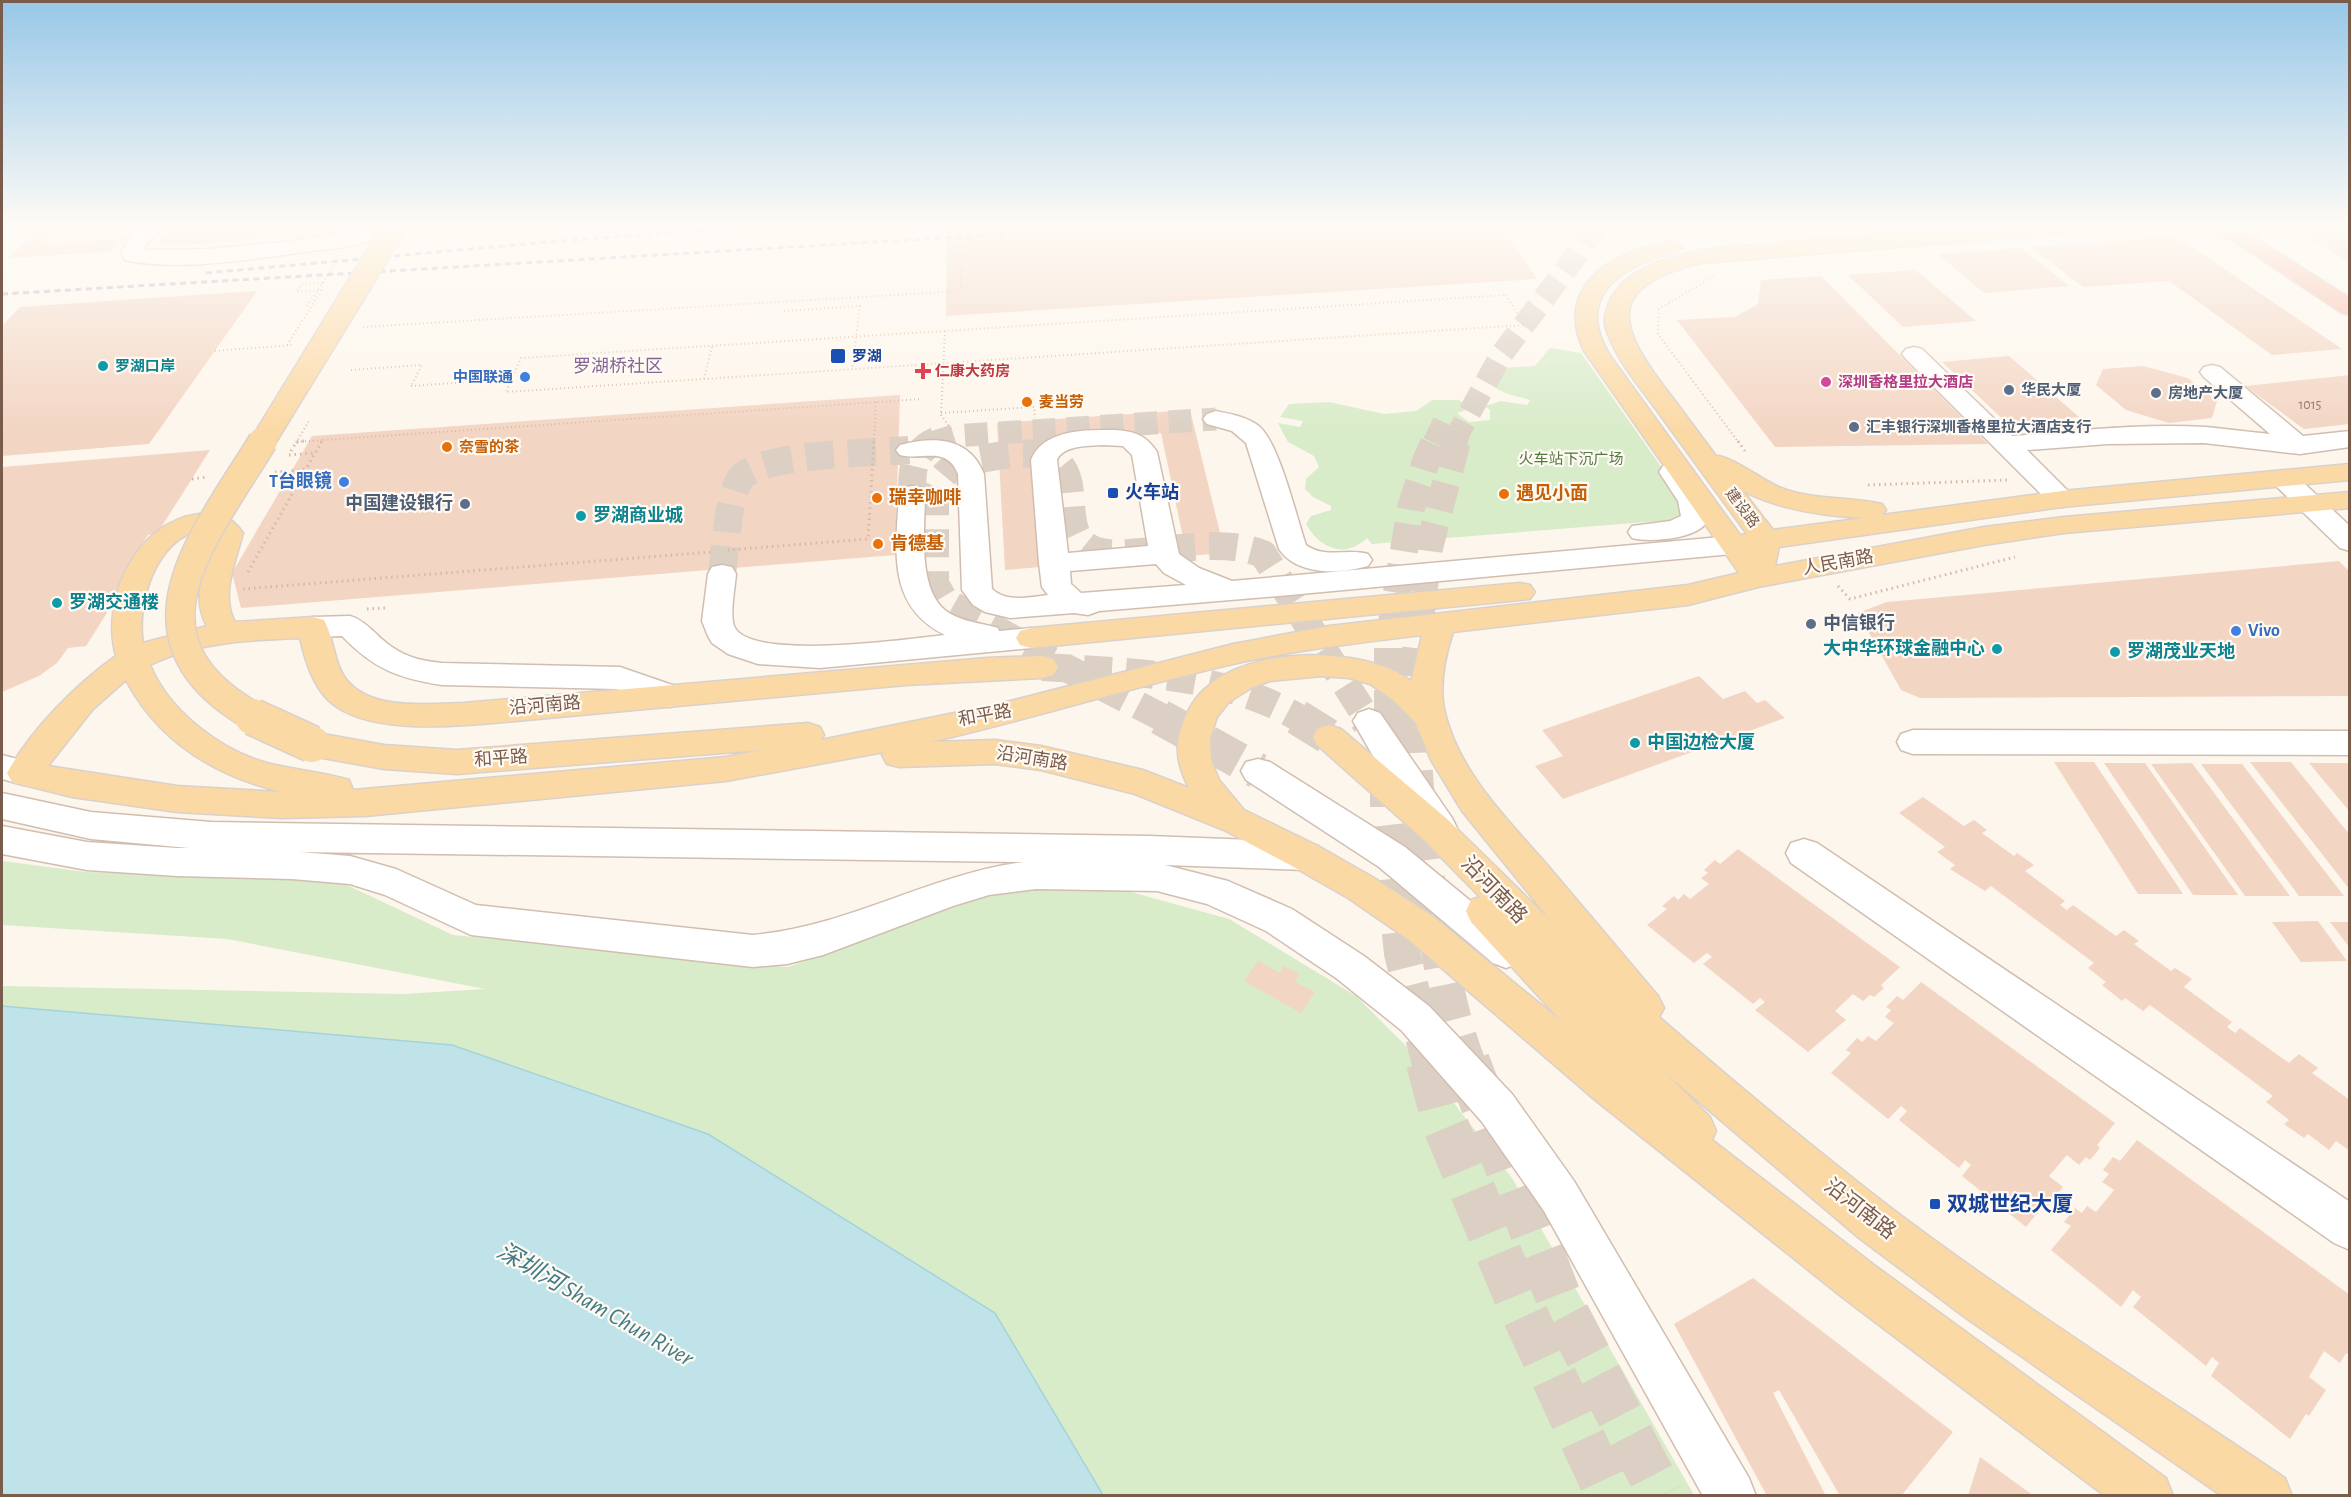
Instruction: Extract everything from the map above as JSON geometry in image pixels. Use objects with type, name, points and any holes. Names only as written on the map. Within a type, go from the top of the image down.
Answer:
[{"type":"highway","points":[[2324,293],[2349,308]]},
{"type":"main road","name":"和平路","points":[[354,293],[208,532],[185,583],[179,610],[181,637],[192,662],[206,681],[226,700],[248,715],[312,744],[413,761],[457,762],[893,729],[999,715],[1233,654],[1329,636]]},
{"type":"main road","name":"建设路","points":[[1592,293],[1586,310],[1597,354],[1629,396],[1732,545],[1758,578]]},
{"type":"main road","name":"建设路","points":[[1627,293],[1618,310],[1616,326],[1633,361],[1766,540],[1758,578]]},
{"type":"main road","points":[[1693,443],[1737,477],[1778,498],[1830,508],[1955,514]]},
{"type":"main road","name":"人民南路","points":[[1732,545],[2062,499],[2342,473]]},
{"type":"main road","name":"人民南路","points":[[1329,636],[1688,595],[1758,578],[1983,536],[2064,525],[2349,500]]},
{"type":"main road","points":[[225,632],[216,614],[214,597],[216,578],[229,533],[225,526],[207,522],[182,527],[170,533],[156,547],[142,568],[132,591],[125,617],[127,642],[132,661],[146,691],[178,727],[208,750],[239,766],[305,784],[336,789],[412,795],[473,794]]},
{"type":"main road","points":[[1031,638],[1674,578],[1758,578]]},
{"type":"main road","points":[[1441,624],[1427,670],[1426,692],[1430,717],[1437,739],[1475,802],[1710,1088]]},
{"type":"main road","points":[[13,770],[105,679],[132,661],[175,643],[225,632],[313,627]]},
{"type":"main road","name":"沿河南路","points":[[313,627],[320,661],[338,693],[358,705],[380,712],[446,714],[942,671],[1042,667]]},
{"type":"main road","points":[[1236,821],[1214,800],[1201,779],[1194,763],[1193,746],[1196,728],[1204,711],[1218,694],[1234,683],[1259,673],[1285,668],[1319,666],[1355,669],[1392,682],[1430,717]]},
{"type":"main road","points":[[13,770],[72,784],[177,800],[259,804],[365,803],[726,769],[868,744],[999,715]]},
{"type":"main road","name":"沿河南路","points":[[1858,1281],[1714,1150],[1581,1016],[1329,737],[1389,788],[1456,851],[1558,953],[1710,1088],[1875,1222],[1982,1302],[2267,1496]]},
{"type":"main road","name":"沿河南路","points":[[726,769],[898,755],[995,752],[1041,758],[1143,783],[1236,821],[1305,856],[1361,888],[1422,929],[1609,1086],[1858,1281],[2148,1496]]},
{"type":"main road","points":[[457,762],[630,770],[726,769]]},
{"type":"street","points":[[1216,419],[1242,427],[1256,438],[1288,540],[1293,549],[1302,557],[1313,561],[1359,560],[1675,529],[1686,526],[1694,520],[1696,514],[1694,504],[1618,392],[1597,354]]},
{"type":"street","points":[[1914,354],[2062,499]]},
{"type":"street","points":[[2211,372],[2298,444],[2342,473]]},
{"type":"street","points":[[2004,444],[2108,436],[2170,435],[2204,435],[2298,444],[2349,440]]},
{"type":"street","points":[[1228,590],[1179,571],[1168,563],[1164,554],[1142,448],[1131,439],[1072,441],[1053,446],[1047,452],[1044,460],[1057,587],[1074,603],[1098,606],[1378,605]]},
{"type":"street","points":[[909,450],[950,450],[963,456],[969,465],[976,580],[982,597],[990,603],[1010,608],[1732,545]]},
{"type":"street","points":[[2284,479],[2349,542]]},
{"type":"street","points":[[912,494],[911,574],[919,602],[938,620],[961,629],[983,634],[1031,638]]},
{"type":"street","points":[[1053,562],[1164,554]]},
{"type":"street","points":[[720,559],[717,621],[723,636],[739,647],[758,654],[820,657],[1031,638]]},
{"type":"street","points":[[313,627],[350,626],[386,659],[400,667],[417,671],[442,674],[620,678],[670,696]]},
{"type":"street","points":[[1369,721],[1402,774],[1456,851]]},
{"type":"street","points":[[1913,742],[2349,743]]},
{"type":"street","points":[[1258,771],[1392,857],[1581,1016]]},
{"type":"street","points":[[2,806],[39,817],[91,827],[171,835],[1138,850],[1305,856]]},
{"type":"street","points":[[2,840],[87,856],[177,862],[292,864],[350,870],[396,884],[471,920],[753,951],[787,948],[823,939],[947,893],[989,881],[1024,876],[1090,874],[1157,877],[1215,891],[1279,920],[1350,967],[1415,1018],[1497,1108],[1559,1196],[1731,1496]]},
{"type":"street","points":[[1804,853],[2349,1228]]},
{"type":"path","points":[[312,306],[307,306],[316,293]]},
{"type":"path","points":[[287,346],[320,293]]},
{"type":"path","points":[[363,327],[930,293]]},
{"type":"path","points":[[1686,293],[1659,309],[1658,334],[1749,456]]},
{"type":"path","points":[[1506,295],[1524,325],[506,392],[520,358],[945,331],[1506,295]]},
{"type":"path","points":[[784,311],[860,306],[852,369]]},
{"type":"path","points":[[358,337],[369,318]]},
{"type":"path","points":[[945,331],[941,414],[1034,407],[1035,418]]},
{"type":"path","points":[[215,351],[323,343]]},
{"type":"path","points":[[704,379],[712,346]]},
{"type":"path","points":[[351,370],[422,365],[411,386],[512,379]]},
{"type":"path","points":[[296,442],[922,399]]},
{"type":"path","points":[[322,440],[238,589],[720,559],[868,539],[876,402]]},
{"type":"path","points":[[272,482],[313,413]]},
{"type":"path","points":[[289,455],[315,453]]},
{"type":"path","points":[[292,471],[306,469]]},
{"type":"path","points":[[362,610],[385,608]]},
{"type":"green space","name":"火车站下沉广场","points":[[1550,348],[1581,353],[1686,502],[1684,519],[1372,544],[1367,538],[1350,548],[1342,549],[1326,545],[1312,533],[1306,524],[1311,516],[1331,510],[1331,506],[1313,497],[1305,489],[1306,479],[1319,467],[1314,456],[1288,442],[1278,423],[1300,427],[1303,421],[1280,417],[1289,404],[1329,402],[1384,414],[1416,411],[1432,400],[1458,400],[1475,407],[1457,413],[1469,422],[1490,420],[1490,410],[1485,406],[1501,401],[1527,405],[1530,400],[1499,390],[1487,375],[1500,368],[1535,366]]},
{"type":"green space","points":[[2,861],[86,872],[334,879],[453,935],[788,967],[977,899],[1042,885],[1131,892],[1229,919],[1356,996],[1422,1062],[1512,1178],[1694,1495],[1103,1495],[995,1313],[452,1045],[2,1006],[2,986],[403,994],[485,989],[227,939],[2,925]]},
{"type":"water","name":"深圳河 Sham Chun River","points":[[2,1006],[452,1045],[708,1134],[995,1313],[1103,1495],[2,1495]]},
{"type":"building","name":"罗湖口岸","points":[[256,293],[149,444],[2,456],[2,326],[20,307]]},
{"type":"building","points":[[946,293],[1316,293],[946,316]]},
{"type":"building","name":"深圳香格里拉大酒店","points":[[1759,293],[1838,293],[1988,444],[1775,447],[1677,320],[1735,317],[1758,304]]},
{"type":"building","points":[[1867,293],[1943,293],[1976,321],[1903,327]]},
{"type":"building","points":[[2186,293],[2260,293],[2342,349],[2272,355]]},
{"type":"building","name":"华民大厦","points":[[2009,356],[2079,417],[2008,424],[1942,362]]},
{"type":"building","name":"房地产大厦","points":[[2143,366],[2188,378],[2217,401],[2212,418],[2169,423],[2126,410],[2096,385],[2103,369]]},
{"type":"building","points":[[2350,375],[2350,424],[2304,429],[2245,386]]},
{"type":"building","name":"罗湖商业城","points":[[900,395],[895,555],[241,608],[232,573],[312,436]]},
{"type":"building","points":[[1190,410],[1225,553],[1187,556],[1161,433],[1029,443],[1041,567],[1005,570],[997,423]]},
{"type":"building","name":"罗湖交通楼","points":[[210,450],[157,534],[148,535],[132,560],[141,559],[86,646],[68,648],[57,663],[39,676],[2,692],[2,467]]},
{"type":"building","name":"罗湖茂业天地","points":[[2339,561],[2350,572],[2350,696],[1920,698],[1901,690],[1858,613],[1887,602]]},
{"type":"building","name":"中国边检大厦","points":[[1699,676],[1723,699],[1745,691],[1757,703],[1765,700],[1785,718],[1563,799],[1535,766],[1563,756],[1542,730]]},
{"type":"building","points":[[2054,762],[2094,762],[2183,894],[2138,894]]},
{"type":"building","points":[[2250,762],[2291,762],[2350,835],[2350,890]]},
{"type":"building","points":[[2104,763],[2145,763],[2238,895],[2193,895]]},
{"type":"building","points":[[2192,763],[2290,896],[2245,896],[2151,764]]},
{"type":"building","points":[[2309,763],[2350,763],[2350,812]]},
{"type":"building","points":[[2201,764],[2242,764],[2344,896],[2299,896]]},
{"type":"building","points":[[1923,797],[1964,826],[1974,820],[1987,830],[1982,833],[2014,856],[2017,853],[2034,865],[2025,871],[2065,901],[2060,905],[2067,910],[2073,905],[2116,936],[2124,930],[2139,941],[2134,944],[2171,971],[2175,968],[2192,979],[2184,987],[2232,1022],[2227,1027],[2235,1033],[2240,1028],[2289,1063],[2299,1054],[2318,1068],[2312,1073],[2350,1100],[2350,1151],[2336,1141],[2329,1150],[2308,1134],[2304,1138],[2284,1124],[2289,1120],[2266,1102],[2273,1096],[2150,1005],[2143,1011],[2125,998],[2122,1001],[2102,985],[2106,982],[2088,968],[2094,963],[1991,886],[1985,891],[1950,869],[1955,865],[1937,852],[1945,847],[1899,813]]},
{"type":"building","points":[[1738,849],[1900,967],[1881,985],[1884,988],[1874,997],[1870,995],[1863,1001],[1853,994],[1835,1011],[1846,1020],[1808,1052],[1755,1010],[1765,1002],[1760,998],[1753,1004],[1703,964],[1712,957],[1707,953],[1694,963],[1647,925],[1667,909],[1662,906],[1674,896],[1678,900],[1684,894],[1690,899],[1709,884],[1701,878],[1708,873],[1704,870],[1715,860],[1720,864]]},
{"type":"building","points":[[2318,921],[2347,961],[2301,962],[2272,922]]},
{"type":"building","points":[[2330,922],[2350,922],[2350,948]]},
{"type":"building","points":[[1258,961],[1280,973],[1284,966],[1300,974],[1295,982],[1315,992],[1301,1013],[1244,981]]},
{"type":"building","points":[[1921,982],[2115,1123],[2097,1145],[2100,1148],[2090,1160],[2086,1157],[2079,1165],[2067,1155],[2049,1176],[2063,1187],[2026,1227],[1962,1176],[1971,1165],[1965,1160],[1959,1168],[1899,1120],[1907,1111],[1901,1106],[1888,1119],[1831,1073],[1851,1053],[1846,1050],[1857,1038],[1862,1042],[1868,1036],[1876,1041],[1894,1023],[1885,1017],[1891,1010],[1886,1007],[1897,996],[1903,1000]]},
{"type":"building","points":[[2137,1140],[2350,1295],[2350,1356],[2346,1353],[2340,1363],[2324,1351],[2309,1377],[2326,1390],[2309,1416],[2306,1414],[2290,1439],[2211,1376],[2219,1363],[2212,1357],[2206,1366],[2133,1307],[2141,1297],[2133,1290],[2121,1307],[2051,1250],[2071,1226],[2064,1222],[2075,1208],[2082,1213],[2087,1206],[2096,1212],[2114,1190],[2102,1182],[2109,1174],[2103,1170],[2113,1157],[2120,1161]]},
{"type":"building","points":[[1753,1278],[1953,1432],[1901,1496],[1840,1496],[1779,1390],[1773,1393],[1826,1496],[1767,1496],[1674,1324]]},
{"type":"building","points":[[1980,1457],[2034,1496],[1968,1496]]},
{"type":"tunnel","points":[[1456,443],[1459,432],[1501,355],[1548,293]]},
{"type":"tunnel","points":[[932,443],[954,436],[1216,419]]},
{"type":"tunnel","points":[[1434,443],[1445,420]]},
{"type":"tunnel","points":[[932,443],[936,441]]},
{"type":"tunnel","points":[[1430,1064],[1402,953],[1388,821],[1388,647],[1411,508],[1435,441]]},
{"type":"tunnel","points":[[1413,718],[1414,667],[1429,548],[1457,441]]},
{"type":"tunnel","points":[[912,494],[915,463],[922,450],[932,443]]},
{"type":"tunnel","points":[[722,574],[728,525],[736,487],[740,479],[751,470],[792,459],[909,450]]},
{"type":"tunnel","points":[[1163,718],[1047,658],[945,601],[935,584],[935,491],[946,473],[968,461],[1024,453],[1043,456],[1052,459],[1062,468],[1068,480],[1073,522],[1077,535],[1086,546],[1101,552],[1121,554],[1218,546],[1248,549],[1263,554],[1367,718]]},
{"type":"tunnel","points":[[1042,667],[1142,673],[1207,683],[1270,703],[1299,718]]},
{"type":"tunnel","points":[[1160,717],[1258,771]]},
{"type":"tunnel","points":[[1297,717],[1329,737]]},
{"type":"tunnel","points":[[1366,717],[1369,721]]},
{"type":"tunnel","points":[[1413,718],[1416,794],[1430,896],[1447,993],[1468,1064]]},
{"type":"tunnel","points":[[1429,1062],[1445,1124],[1519,1302],[1609,1496]]},
{"type":"tunnel","points":[[1467,1062],[1561,1304],[1662,1496]]},
{"type":"railway","points":[[2,294],[21,293]]},
{"type":"place","name":"罗湖","points":[[838,356]]},
{"type":"place","name":"罗湖口岸","points":[[103,366]]},
{"type":"place","name":"仁康大药房","points":[[923,371]]},
{"type":"place","name":"中国联通","points":[[525,377]]},
{"type":"place","name":"深圳香格里拉大酒店","points":[[1826,382]]},
{"type":"place","name":"华民大厦","points":[[2009,390]]},
{"type":"place","name":"房地产大厦","points":[[2156,393]]},
{"type":"place","name":"麦当劳","points":[[1027,402]]},
{"type":"place","name":"汇丰银行深圳香格里拉大酒店支行","points":[[1854,427]]},
{"type":"place","name":"奈雪的茶","points":[[447,447]]},
{"type":"place","name":"T台眼镜","points":[[344,482]]},
{"type":"place","name":"火车站","points":[[1113,493]]},
{"type":"place","name":"遇见小面","points":[[1504,494]]},
{"type":"place","name":"瑞幸咖啡","points":[[877,498]]},
{"type":"place","name":"中国建设银行","points":[[465,504]]},
{"type":"place","name":"罗湖商业城","points":[[581,516]]},
{"type":"place","name":"肯德基","points":[[878,544]]},
{"type":"place","name":"罗湖交通楼","points":[[57,603]]},
{"type":"place","name":"中信银行","points":[[1811,624]]},
{"type":"place","name":"Vivo","points":[[2236,631]]},
{"type":"place","name":"大中华环球金融中心","points":[[1997,649]]},
{"type":"place","name":"罗湖茂业天地","points":[[2115,652]]},
{"type":"place","name":"中国边检大厦","points":[[1635,743]]},
{"type":"place","name":"双城世纪大厦","points":[[1935,1204]]},
{"type":"district","name":"罗湖桥社区","points":[[618,367]]}]
